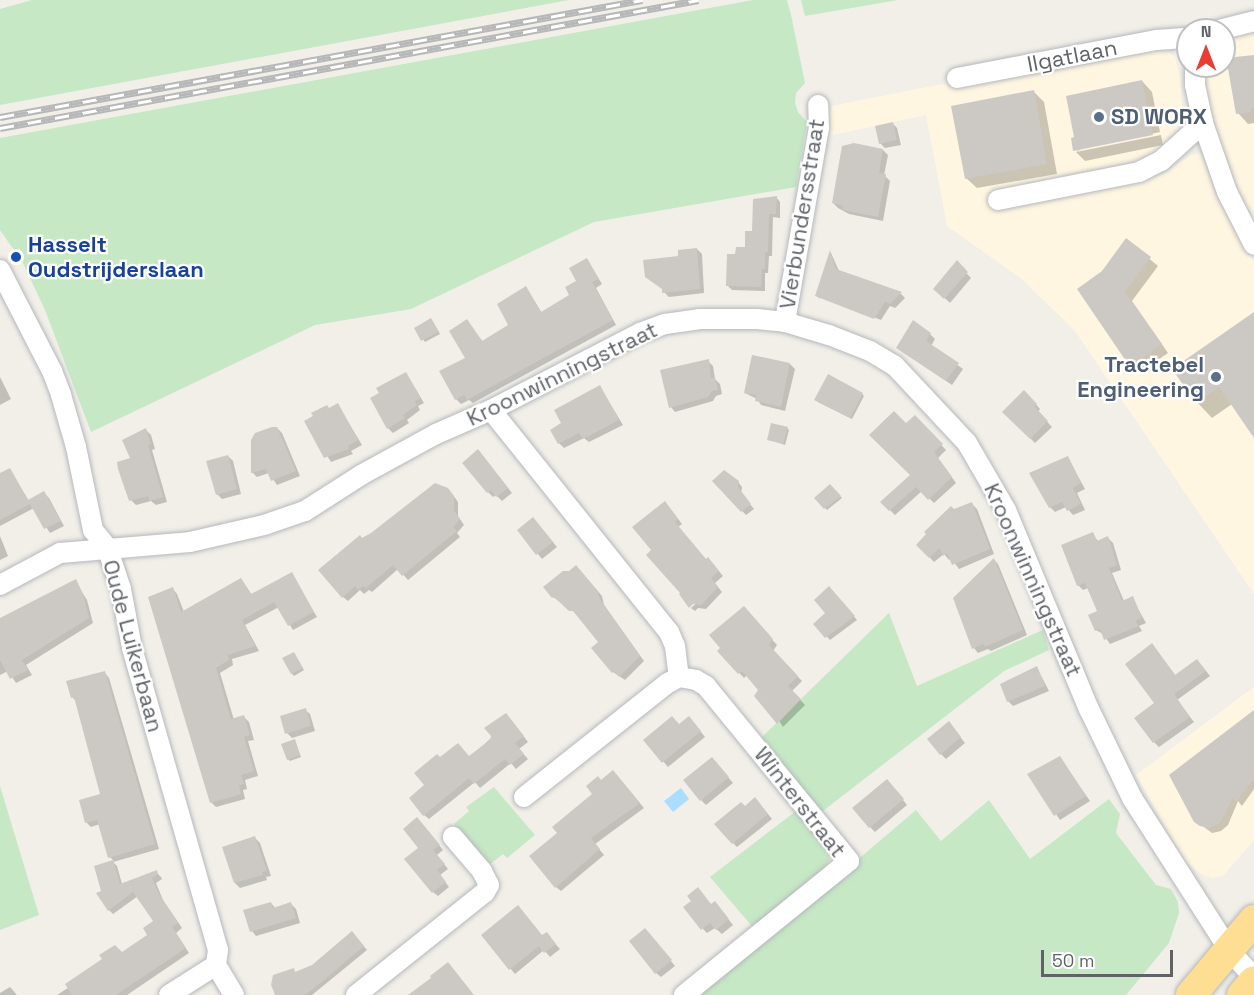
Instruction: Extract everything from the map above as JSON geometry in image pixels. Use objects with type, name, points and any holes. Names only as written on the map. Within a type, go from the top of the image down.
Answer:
[{"type":"highway","points":[[1191,995],[1254,921]]},
{"type":"highway","points":[[1242,995],[1254,979]]},
{"type":"street","points":[[1236,26],[1254,21]]},
{"type":"street","name":"Ilgatlaan","points":[[957,78],[1157,40],[1176,39]]},
{"type":"street","points":[[1195,78],[1203,123],[1227,192],[1254,245]]},
{"type":"street","name":"Vierbundersstraat","points":[[785,322],[819,128],[818,105]]},
{"type":"street","points":[[998,200],[1140,172],[1161,161],[1203,123]]},
{"type":"street","name":"Oude Luikerbaan","points":[[0,270],[52,371],[76,447],[93,530],[107,548],[121,589],[132,648],[218,950],[216,965],[234,995]]},
{"type":"street","name":"Kroonwinningstraat","points":[[0,585],[60,553],[190,542],[264,525],[304,511],[436,434],[491,410],[578,363],[640,333],[665,324],[730,318],[785,322],[870,351],[895,366],[967,443],[1006,510],[1089,709],[1132,798],[1230,951],[1254,979]]},
{"type":"street","points":[[491,410],[669,632],[675,645],[678,677],[524,797]]},
{"type":"street","name":"Winterstraat","points":[[678,677],[696,680],[706,686],[849,861],[684,995]]},
{"type":"street","points":[[356,995],[485,892],[489,885],[482,871],[453,837]]},
{"type":"street","points":[[169,995],[216,965]]},
{"type":"shaded area","points":[[1254,29],[1254,226],[1243,207],[1207,109],[1203,78],[1236,78],[1236,34]]},
{"type":"shaded area","points":[[1148,50],[1167,51],[1175,57],[1176,78],[1180,78],[1183,121],[1172,142],[1150,158],[992,193],[996,209],[1163,175],[1190,155],[1201,153],[1216,196],[1254,262],[1254,594],[1075,331],[1022,279],[947,226],[926,115],[824,137],[831,106],[947,83],[948,87]]},
{"type":"shaded area","points":[[1254,687],[1254,840],[1223,876],[1212,878],[1201,874],[1185,861],[1136,775]]},
{"type":"green space","points":[[32,0],[569,0],[0,105],[0,9]]},
{"type":"green space","points":[[753,0],[787,0],[791,15],[805,83],[796,93],[795,103],[798,112],[807,122],[796,187],[594,222],[411,309],[315,325],[91,432],[45,310],[23,263],[0,230],[0,138]]},
{"type":"green space","points":[[801,0],[898,0],[805,16]]},
{"type":"green space","points":[[889,613],[917,686],[1043,630],[1049,650],[1004,671],[819,814],[758,741]]},
{"type":"green space","points":[[0,786],[39,915],[0,930]]},
{"type":"green space","points":[[494,787],[535,835],[507,858],[503,854],[488,866],[454,824],[469,811],[466,807]]},
{"type":"green space","points":[[1109,799],[1120,814],[1116,833],[1156,885],[1171,889],[1178,902],[1179,913],[1169,943],[1126,995],[699,995],[916,810],[941,841],[989,800],[1030,859]]},
{"type":"green space","points":[[796,811],[828,850],[830,859],[822,873],[756,931],[710,877]]},
{"type":"water","points":[[681,788],[689,799],[673,812],[664,801]]},
{"type":"building","points":[[1254,55],[1254,108],[1250,109],[1251,112],[1236,114],[1230,78],[1236,78],[1236,57]]},
{"type":"building","name":"SD WORX","points":[[1142,80],[1153,135],[1073,151],[1071,138],[1074,137],[1066,96]]},
{"type":"building","points":[[1034,90],[1047,164],[965,179],[951,106]]},
{"type":"building","points":[[893,122],[897,140],[879,144],[875,126]]},
{"type":"building","points":[[854,143],[883,149],[879,173],[886,174],[878,217],[843,210],[843,206],[832,203],[842,146]]},
{"type":"building","points":[[777,196],[776,214],[769,214],[768,252],[765,252],[765,269],[762,269],[761,287],[726,286],[727,254],[735,254],[736,247],[745,247],[745,231],[752,231],[753,199]]},
{"type":"building","points":[[1126,238],[1151,257],[1125,292],[1162,344],[1134,364],[1128,364],[1077,289],[1102,271]]},
{"type":"building","points":[[697,248],[700,289],[662,293],[662,289],[645,277],[643,260],[678,256],[678,250]]},
{"type":"building","points":[[830,250],[836,269],[902,292],[890,304],[885,302],[874,319],[815,296]]},
{"type":"building","points":[[587,258],[599,279],[592,282],[613,320],[467,400],[464,395],[455,400],[439,371],[465,358],[449,331],[467,319],[482,341],[508,325],[497,304],[526,286],[541,312],[569,295],[565,287],[576,281],[569,268]]},
{"type":"building","points":[[957,260],[968,272],[944,299],[933,289]]},
{"type":"building","name":"Tractebel Engineering","points":[[1254,312],[1254,438],[1219,387],[1196,403],[1172,369]]},
{"type":"building","points":[[431,318],[439,332],[421,341],[414,328]]},
{"type":"building","points":[[913,320],[931,333],[926,341],[959,363],[946,381],[896,348]]},
{"type":"building","points":[[752,355],[790,363],[781,407],[755,401],[756,395],[744,393]]},
{"type":"building","points":[[709,359],[711,378],[715,378],[718,390],[712,391],[708,397],[669,408],[660,370]]},
{"type":"building","points":[[406,372],[421,398],[415,401],[417,405],[403,415],[405,418],[387,429],[370,398],[379,393],[376,388]]},
{"type":"building","points":[[828,374],[863,393],[850,418],[814,400]]},
{"type":"building","points":[[600,385],[619,420],[583,439],[579,433],[558,444],[550,430],[561,423],[554,410]]},
{"type":"building","points":[[1024,390],[1037,404],[1034,406],[1048,421],[1030,439],[1002,412]]},
{"type":"building","points":[[338,403],[358,440],[348,446],[349,449],[324,458],[304,421],[313,416],[311,413],[327,405],[329,408]]},
{"type":"building","points":[[894,411],[906,423],[915,415],[943,444],[934,452],[952,477],[928,500],[916,487],[889,511],[880,502],[910,475],[869,435]]},
{"type":"building","points":[[771,423],[788,427],[783,444],[767,440]]},
{"type":"building","points":[[277,427],[296,471],[271,481],[266,469],[251,473],[251,440],[255,433]]},
{"type":"building","points":[[146,428],[151,444],[148,445],[163,497],[150,501],[148,496],[129,501],[117,462],[130,458],[122,440]]},
{"type":"building","points":[[478,449],[508,488],[496,497],[491,490],[487,493],[462,463]]},
{"type":"building","points":[[228,455],[237,489],[216,495],[206,461]]},
{"type":"building","points":[[1068,456],[1081,483],[1073,488],[1081,504],[1067,511],[1062,502],[1049,508],[1029,473]]},
{"type":"building","points":[[10,468],[28,500],[44,491],[61,521],[44,529],[30,504],[0,520],[0,473]]},
{"type":"building","points":[[724,470],[739,481],[738,487],[751,504],[741,512],[712,481]]},
{"type":"building","points":[[435,483],[448,488],[454,496],[454,510],[460,519],[453,527],[457,531],[402,576],[393,565],[366,588],[363,586],[358,590],[355,586],[342,598],[318,570],[360,535],[362,538],[371,533]]},
{"type":"building","points":[[830,484],[841,496],[824,509],[814,498]]},
{"type":"building","points":[[665,501],[678,519],[675,522],[719,571],[711,578],[718,587],[701,605],[693,604],[689,608],[680,593],[646,555],[651,550],[632,527]]},
{"type":"building","points":[[972,502],[990,549],[952,565],[947,553],[943,556],[940,548],[929,558],[916,545],[926,534],[924,532],[951,506],[954,509]]},
{"type":"building","points":[[533,517],[553,542],[536,555],[517,530]]},
{"type":"building","points":[[1093,532],[1097,541],[1108,536],[1117,565],[1109,568],[1122,601],[1133,596],[1142,618],[1135,621],[1139,626],[1104,640],[1100,629],[1095,631],[1088,615],[1097,611],[1085,583],[1077,586],[1061,545]]},
{"type":"building","points":[[994,558],[1023,630],[985,647],[983,644],[972,649],[953,598]]},
{"type":"building","points":[[576,565],[597,590],[600,599],[640,656],[619,677],[614,671],[612,673],[591,648],[598,642],[573,611],[569,611],[554,597],[552,598],[543,587],[563,571],[569,571]]},
{"type":"building","points":[[292,572],[314,612],[288,626],[274,602],[242,620],[255,646],[228,655],[229,660],[216,668],[231,719],[244,715],[250,735],[244,737],[254,771],[241,775],[244,784],[239,785],[241,794],[210,803],[148,597],[173,587],[181,612],[241,578],[251,594]]},
{"type":"building","points":[[76,579],[83,594],[89,618],[22,660],[28,670],[10,679],[0,660],[0,618]]},
{"type":"building","points":[[829,586],[855,616],[825,638],[813,624],[825,613],[814,600]]},
{"type":"building","points":[[744,606],[773,639],[769,645],[798,676],[788,686],[801,699],[777,724],[754,696],[758,690],[742,671],[738,674],[717,651],[720,648],[709,635]]},
{"type":"building","points":[[1152,643],[1175,675],[1197,659],[1206,671],[1174,694],[1190,717],[1153,743],[1134,718],[1154,703],[1125,664]]},
{"type":"building","points":[[294,652],[303,668],[291,674],[282,658]]},
{"type":"building","points":[[1037,666],[1045,686],[1007,702],[1000,684]]},
{"type":"building","points":[[105,671],[155,844],[108,858],[97,820],[85,823],[79,800],[100,794],[74,697],[71,698],[66,681]]},
{"type":"building","points":[[306,708],[311,726],[285,734],[280,716]]},
{"type":"building","points":[[1254,710],[1254,778],[1236,802],[1233,798],[1220,823],[1209,828],[1200,826],[1194,822],[1169,775]]},
{"type":"building","points":[[506,713],[524,736],[515,743],[524,754],[510,765],[505,759],[474,784],[469,778],[423,816],[409,798],[424,785],[414,773],[437,754],[440,757],[458,743],[469,756],[490,740],[491,736],[484,728]]},
{"type":"building","points":[[672,716],[679,724],[689,716],[701,731],[662,763],[643,740]]},
{"type":"building","points":[[949,721],[961,737],[940,755],[927,739]]},
{"type":"building","points":[[295,739],[300,755],[287,760],[281,744]]},
{"type":"building","points":[[1060,756],[1086,796],[1054,816],[1027,774]]},
{"type":"building","points":[[712,757],[729,777],[700,801],[683,780]]},
{"type":"building","points":[[613,770],[640,803],[591,838],[600,849],[555,888],[529,856],[557,833],[552,827],[592,794],[586,786],[598,776],[601,780]]},
{"type":"building","points":[[887,779],[904,799],[869,828],[852,808]]},
{"type":"building","points":[[755,797],[768,814],[732,844],[714,824],[741,802],[745,806]]},
{"type":"building","points":[[417,817],[440,845],[433,850],[445,864],[437,870],[446,882],[432,893],[404,859],[418,848],[403,829]]},
{"type":"building","points":[[255,836],[267,871],[262,872],[263,875],[234,883],[222,847]]},
{"type":"building","points":[[113,860],[120,884],[157,870],[158,874],[152,878],[159,894],[178,923],[172,927],[186,948],[116,995],[72,995],[65,984],[102,959],[99,955],[115,945],[122,952],[147,935],[143,928],[153,921],[133,892],[108,911],[96,893],[101,891],[94,866]]},
{"type":"building","points":[[698,887],[711,904],[715,901],[729,919],[716,930],[710,923],[701,930],[683,907],[691,901],[687,896]]},
{"type":"building","points":[[271,902],[273,908],[291,902],[296,918],[250,932],[243,910]]},
{"type":"building","points":[[518,905],[542,935],[547,932],[556,944],[544,953],[539,946],[509,970],[481,935]]},
{"type":"building","points":[[645,928],[672,960],[655,974],[629,941]]},
{"type":"building","points":[[352,931],[364,946],[324,980],[305,995],[275,995],[271,985],[273,975],[294,968],[295,972],[312,965]]},
{"type":"building","points":[[448,962],[474,995],[408,995],[431,978],[430,976]]},
{"type":"railway","points":[[0,117],[642,0]]},
{"type":"railway","points":[[0,128],[698,0]]},
{"type":"place","name":"SD WORX","points":[[1099,117]]},
{"type":"place","name":"Hasselt Oudstrijderslaan","points":[[16,257]]},
{"type":"place","name":"Tractebel Engineering","points":[[1216,377]]}]
